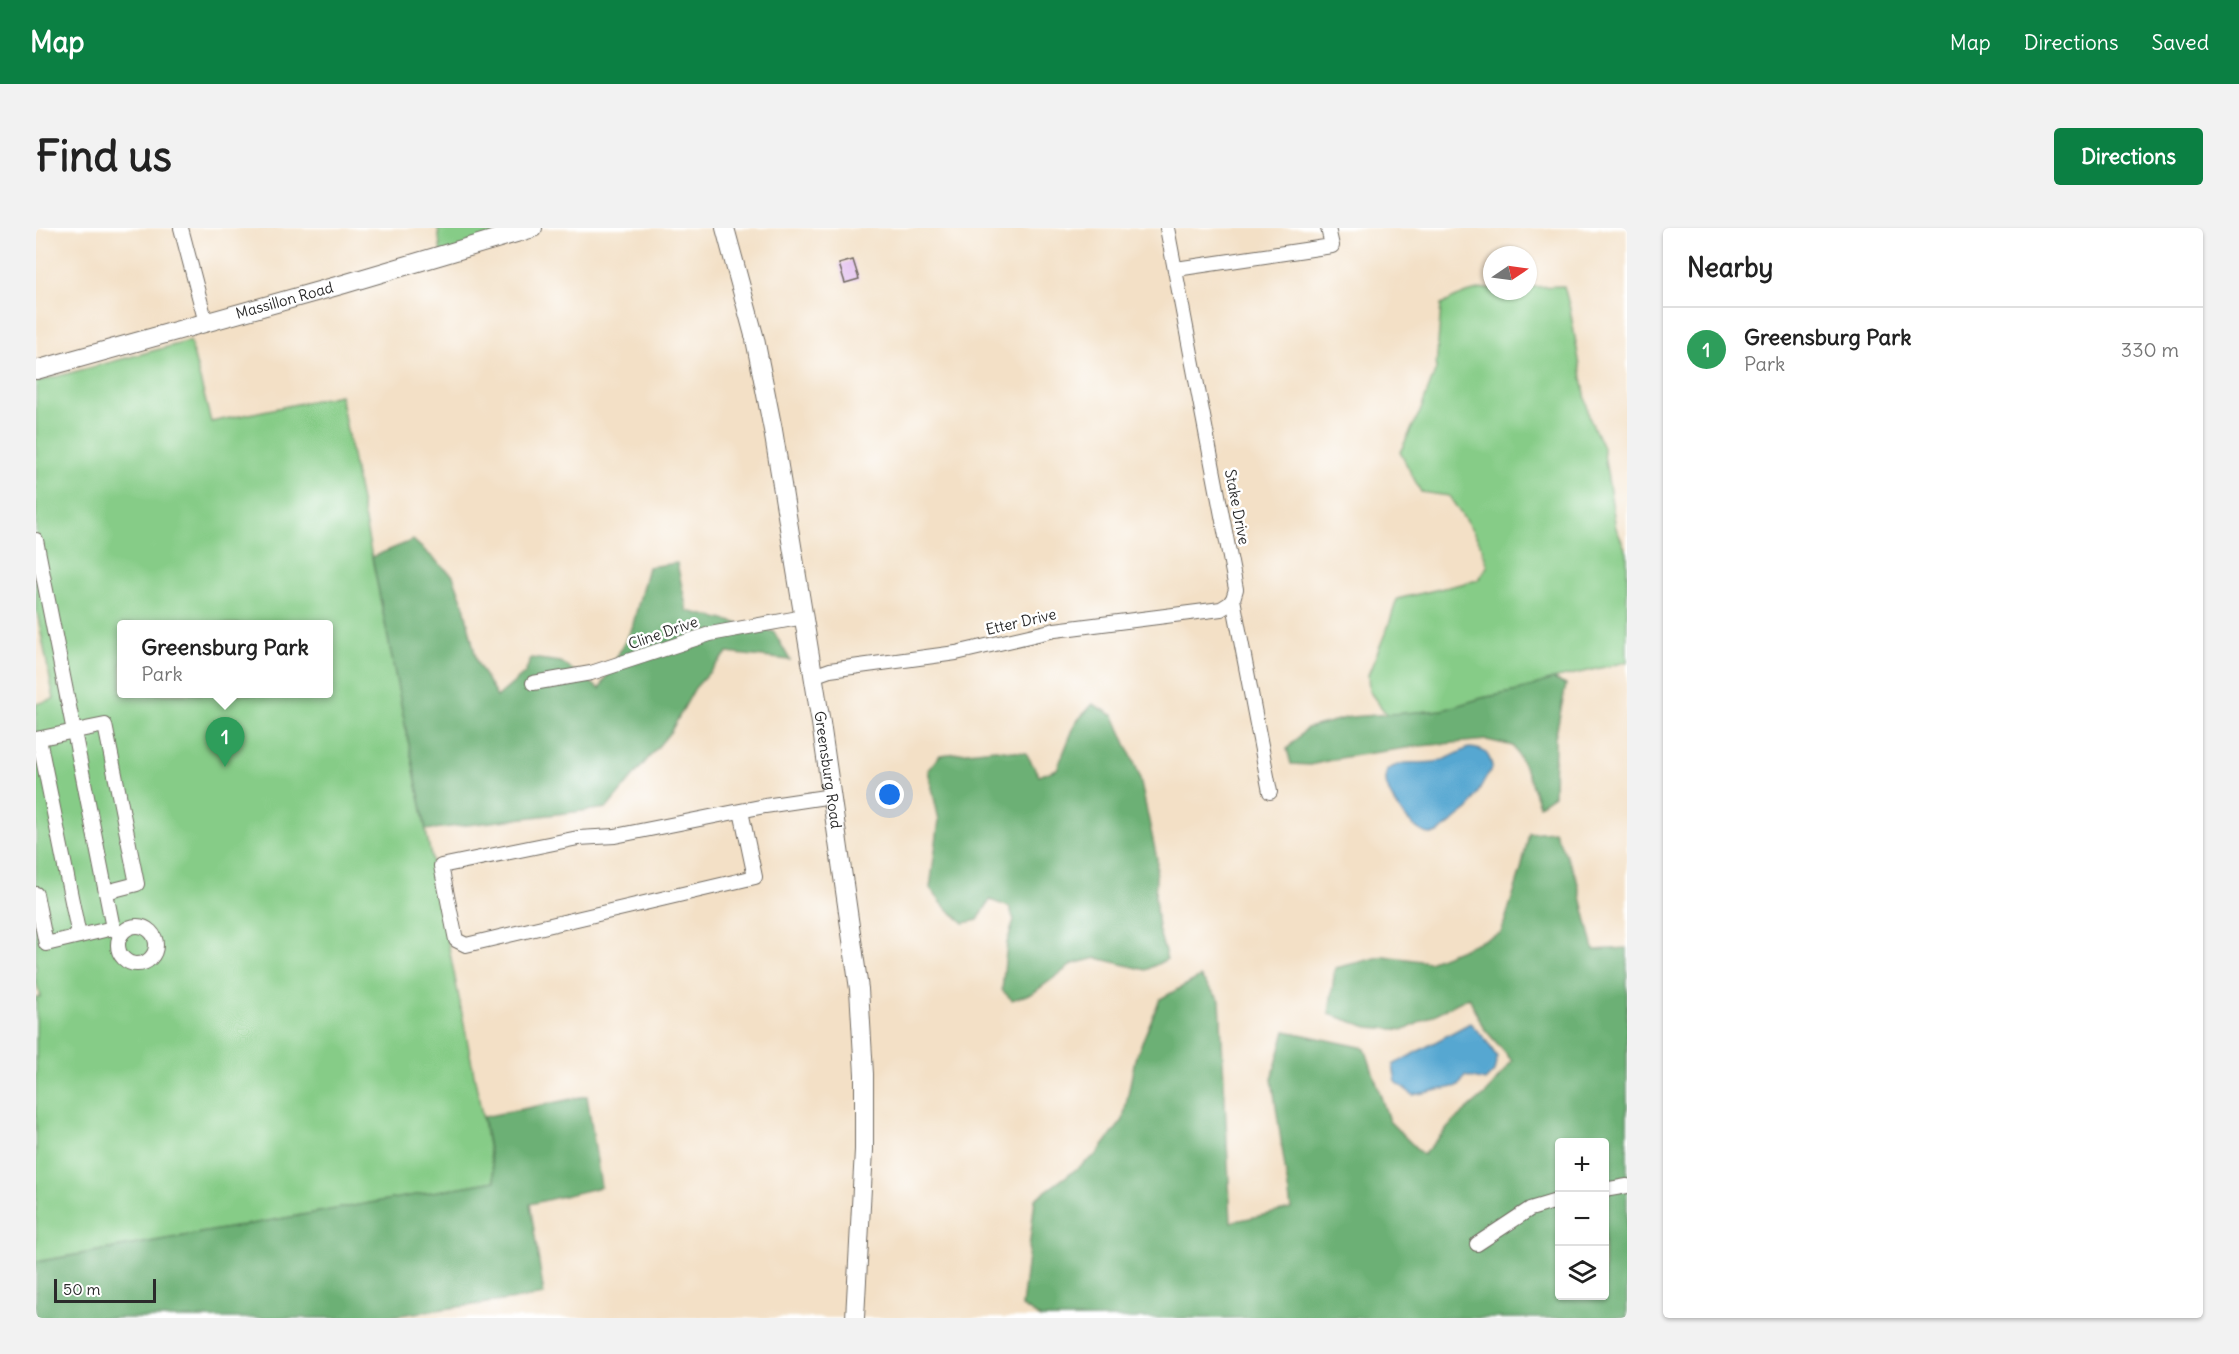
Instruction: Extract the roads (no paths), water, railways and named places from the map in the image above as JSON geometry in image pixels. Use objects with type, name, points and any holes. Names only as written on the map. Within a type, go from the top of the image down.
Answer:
[{"type":"main road","name":"Massillon Road","points":[[36,370],[344,285],[533,228]]},
{"type":"main road","name":"Greensburg Road","points":[[725,228],[755,339],[773,430],[832,796],[859,989],[863,1036],[864,1150],[855,1318]]},
{"type":"street","points":[[181,228],[206,323]]},
{"type":"street","name":"Stake Drive","points":[[1167,228],[1236,589],[1233,599],[1270,792]]},
{"type":"street","points":[[1176,269],[1332,246],[1328,228]]},
{"type":"street","points":[[36,540],[106,892],[117,932],[79,936],[46,944],[36,894]]},
{"type":"street","name":"Etter Drive","points":[[813,676],[830,670],[956,654],[1055,630],[1221,609],[1233,599]]},
{"type":"street","name":"Cline Drive","points":[[533,683],[591,673],[710,634],[804,617]]},
{"type":"street","points":[[79,936],[38,739],[105,725],[137,884],[106,892]]},
{"type":"street","points":[[741,811],[755,878],[466,945],[456,940],[441,867],[578,838],[615,836],[741,811],[832,796]]},
{"type":"street","points":[[1609,1189],[1627,1186]]},
{"type":"street","points":[[1477,1244],[1530,1209],[1555,1202]]},
{"type":"water","points":[[1469,748],[1485,752],[1492,767],[1469,809],[1438,833],[1423,832],[1408,820],[1395,804],[1386,784],[1387,770],[1406,763],[1438,761]]},
{"type":"water","points":[[1470,1023],[1497,1057],[1494,1072],[1485,1081],[1465,1076],[1459,1086],[1413,1095],[1396,1082],[1393,1065]]},
{"type":"place","name":"Greensburg Park","points":[[225,767]]}]
